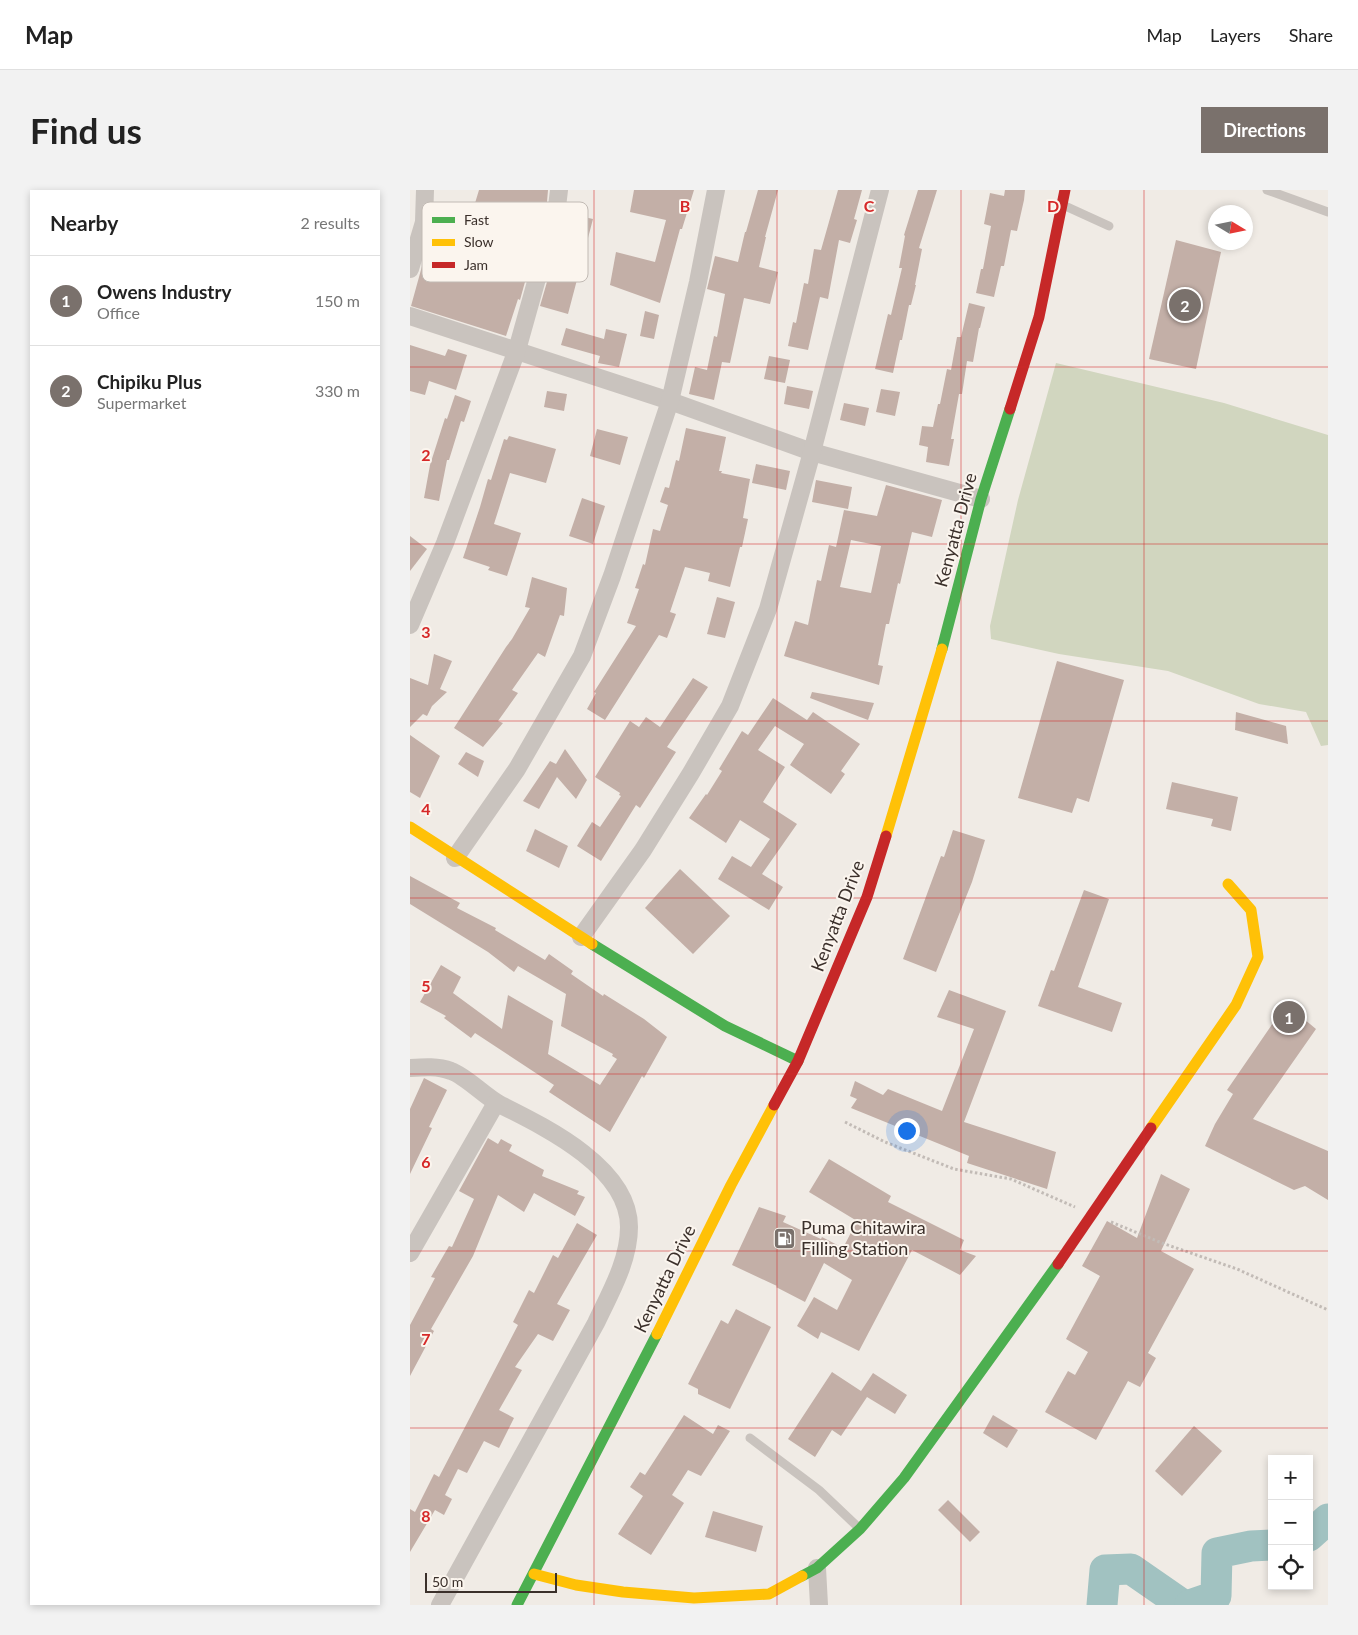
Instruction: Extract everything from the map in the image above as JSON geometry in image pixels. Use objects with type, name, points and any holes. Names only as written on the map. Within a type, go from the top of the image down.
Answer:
[{"type":"street","points":[[455,858],[517,769],[582,656],[612,576],[670,401],[698,282],[716,190]]},
{"type":"street","points":[[581,937],[643,850],[730,706],[768,609],[812,452],[880,190]]},
{"type":"street","name":"Kenyatta Drive","points":[[517,1605],[648,1354],[731,1185],[798,1061],[867,897],[918,734],[946,636],[981,499],[1039,317],[1065,190]]},
{"type":"street","points":[[410,269],[422,229]]},
{"type":"street","points":[[410,625],[445,543],[517,350],[536,282]]},
{"type":"street","points":[[410,316],[670,401],[812,452],[981,499]]},
{"type":"street","points":[[410,827],[455,858],[725,1026],[798,1061]]},
{"type":"street","points":[[534,1574],[576,1585],[676,1601],[694,1598],[769,1594],[816,1568],[860,1529],[904,1478],[1092,1214],[1236,1004],[1258,957],[1251,910],[1228,884]]},
{"type":"street","points":[[410,1068],[432,1067],[452,1071],[496,1103],[536,1123],[596,1163],[618,1188],[628,1215],[629,1228],[626,1250],[619,1275],[596,1323],[440,1605]]},
{"type":"street","points":[[410,1252],[496,1103]]},
{"type":"street","points":[[816,1568],[819,1605]]},
{"type":"lane","points":[[1267,190],[1328,212]]},
{"type":"lane","points":[[1063,205],[1109,226]]},
{"type":"lane","points":[[750,1438],[819,1490],[860,1529]]},
{"type":"path","points":[[845,1122],[885,1142],[954,1169],[1010,1179],[1162,1243],[1237,1268],[1328,1310]]},
{"type":"green space","points":[[1056,363],[1224,403],[1328,435],[1328,745],[1321,746],[1306,712],[1259,704],[1168,671],[1059,654],[991,639],[990,626],[1018,500]]},
{"type":"building","points":[[479,190],[548,190],[547,202],[475,202]]},
{"type":"building","points":[[634,190],[694,190],[682,229],[680,229],[660,303],[610,285],[616,252],[655,262],[666,220],[630,212]]},
{"type":"building","points":[[758,190],[778,190],[759,267],[778,272],[770,304],[744,298],[730,363],[722,362],[714,400],[689,394],[695,367],[707,370],[714,336],[717,337],[725,294],[707,289],[715,256],[738,262]]},
{"type":"building","points":[[838,190],[862,190],[854,219],[857,220],[850,243],[839,240],[828,299],[820,297],[808,350],[788,346],[793,322],[796,323],[804,283],[808,284],[814,249],[821,250]]},
{"type":"building","points":[[918,190],[937,190],[919,248],[922,249],[916,285],[911,305],[909,305],[893,373],[875,369],[888,314],[891,315],[902,268],[899,268],[904,235]]},
{"type":"building","points":[[1005,190],[1025,190],[1017,231],[1011,230],[1004,266],[1001,266],[994,297],[976,293],[981,269],[983,269],[991,226],[984,224],[990,193],[1004,196]]},
{"type":"building","points":[[588,218],[593,219],[588,238]]},
{"type":"building","points":[[1176,240],[1221,252],[1196,369],[1149,359]]},
{"type":"building","points":[[422,266],[422,282],[525,282],[506,336],[411,306]]},
{"type":"building","points":[[547,282],[576,282],[568,314],[540,306]]},
{"type":"building","points":[[969,303],[985,307],[973,362],[967,361],[962,394],[959,394],[951,439],[954,439],[949,466],[926,462],[928,447],[919,445],[922,426],[933,427],[947,369],[951,370],[957,337],[961,337]]},
{"type":"building","points":[[645,311],[659,315],[654,339],[640,336]]},
{"type":"building","points":[[566,328],[604,339],[606,329],[627,334],[619,367],[598,363],[600,356],[561,345]]},
{"type":"building","points":[[410,345],[445,356],[448,349],[467,355],[456,390],[429,381],[425,395],[410,391]]},
{"type":"building","points":[[769,356],[790,360],[785,383],[764,379]]},
{"type":"building","points":[[787,386],[813,391],[809,409],[784,404]]},
{"type":"building","points":[[881,389],[900,392],[895,416],[876,412]]},
{"type":"building","points":[[547,391],[567,394],[564,411],[544,407]]},
{"type":"building","points":[[455,395],[471,401],[464,422],[461,421],[449,460],[447,460],[439,501],[424,498],[430,465],[445,418],[447,419]]},
{"type":"building","points":[[844,403],[869,408],[865,426],[840,420]]},
{"type":"building","points":[[686,428],[726,437],[719,471],[750,479],[743,518],[748,519],[742,547],[740,547],[730,587],[708,581],[710,573],[685,567],[670,612],[676,614],[667,638],[659,635],[605,720],[587,709],[596,693],[594,692],[636,626],[627,623],[639,589],[635,588],[643,564],[645,565],[653,529],[660,531],[668,505],[660,502],[665,487],[669,488],[676,460],[679,461]]},
{"type":"building","points":[[597,429],[628,437],[620,465],[590,456]]},
{"type":"building","points":[[509,436],[556,449],[546,483],[510,473],[494,524],[521,533],[507,576],[488,570],[490,567],[463,558],[488,479],[491,480],[504,439],[507,440]]},
{"type":"building","points":[[756,464],[790,471],[786,490],[752,483]]},
{"type":"building","points":[[816,480],[852,487],[848,509],[812,502]]},
{"type":"building","points":[[886,485],[942,500],[932,537],[912,532],[889,624],[886,624],[878,665],[883,666],[879,685],[784,656],[795,621],[808,625],[817,580],[821,581],[829,545],[836,547],[844,510],[877,516]],"holes":[[[851,540],[881,546],[871,593],[840,587]]]},
{"type":"building","points":[[582,498],[605,506],[593,544],[569,536]]},
{"type":"building","points":[[410,536],[427,549],[410,571]]},
{"type":"building","points":[[532,577],[567,588],[564,616],[560,615],[545,657],[538,653],[512,690],[518,693],[498,721],[503,723],[483,747],[454,728],[530,608],[525,607]]},
{"type":"building","points":[[717,597],[735,602],[725,638],[707,634]]},
{"type":"building","points":[[434,654],[452,661],[440,689],[447,692],[432,706],[427,716],[423,714],[410,727],[410,678],[428,685]]},
{"type":"building","points":[[1057,661],[1124,680],[1089,802],[1077,798],[1072,813],[1018,798]]},
{"type":"building","points":[[693,678],[708,687],[667,747],[676,752],[640,808],[636,805],[601,861],[577,846],[592,822],[600,827],[621,796],[619,795],[620,793],[595,777],[630,721],[639,727],[646,717],[660,727]]},
{"type":"building","points":[[812,692],[874,703],[868,720],[810,698]]},
{"type":"building","points":[[773,698],[807,720],[813,712],[860,744],[841,771],[845,774],[831,794],[790,765],[804,744],[775,726],[758,750],[785,767],[763,802],[797,824],[762,874],[783,887],[769,910],[718,879],[732,856],[751,867],[770,839],[740,820],[726,843],[689,818],[707,795],[722,771],[719,769],[742,731],[748,735]]},
{"type":"building","points":[[1236,712],[1286,726],[1288,744],[1235,730]]},
{"type":"building","points":[[410,735],[440,756],[420,798],[410,792]]},
{"type":"building","points":[[565,749],[587,780],[576,799],[557,777],[539,809],[523,801],[550,761],[556,764]]},
{"type":"building","points":[[466,752],[484,761],[478,777],[458,764]]},
{"type":"building","points":[[1172,782],[1238,797],[1231,831],[1211,826],[1213,819],[1166,809]]},
{"type":"building","points":[[535,829],[568,846],[559,868],[526,851]]},
{"type":"building","points":[[953,830],[985,840],[972,882],[936,972],[903,959],[941,856],[944,857]]},
{"type":"building","points":[[680,869],[730,916],[693,954],[645,908]]},
{"type":"building","points":[[410,876],[460,903],[457,908],[496,928],[495,930],[545,960],[549,954],[573,971],[571,974],[603,996],[604,994],[644,1019],[667,1037],[610,1132],[549,1092],[554,1085],[475,1033],[471,1038],[444,1018],[446,1016],[420,1002],[441,965],[461,977],[453,993],[502,1029],[508,995],[553,1021],[548,1054],[600,1085],[617,1059],[612,1056],[613,1054],[561,1026],[566,994],[518,966],[514,972],[488,952],[410,904]]},
{"type":"building","points":[[1084,890],[1109,899],[1078,987],[1122,1003],[1112,1032],[1038,1006],[1051,970],[1054,971]]},
{"type":"building","points":[[949,990],[1006,1011],[964,1122],[1056,1152],[1047,1189],[967,1163],[969,1156],[851,1108],[857,1099],[850,1096],[855,1081],[883,1095],[888,1089],[942,1111],[974,1029],[937,1017]]},
{"type":"building","points":[[1286,1004],[1316,1029],[1253,1119],[1328,1151],[1328,1200],[1305,1186],[1294,1190],[1205,1146],[1215,1124],[1233,1094],[1227,1090]]},
{"type":"building","points":[[424,1078],[447,1090],[429,1127],[432,1128],[410,1174],[410,1109]]},
{"type":"building","points":[[488,1138],[498,1144],[501,1139],[512,1145],[509,1151],[544,1170],[542,1176],[579,1191],[577,1194],[585,1197],[575,1216],[534,1193],[524,1212],[498,1195],[473,1256],[431,1329],[434,1331],[410,1376],[410,1325],[435,1278],[431,1277],[449,1246],[452,1247],[474,1199],[459,1191]]},
{"type":"building","points":[[829,1159],[891,1196],[888,1202],[964,1240],[960,1250],[976,1256],[960,1275],[912,1250],[859,1351],[821,1332],[818,1339],[797,1326],[814,1297],[837,1310],[852,1280],[824,1263],[805,1302],[777,1286],[732,1265],[759,1207],[786,1216],[783,1222],[821,1239],[822,1237],[843,1248],[857,1221],[809,1192]]},
{"type":"building","points":[[1161,1174],[1190,1189],[1161,1251],[1194,1269],[1148,1353],[1156,1358],[1140,1387],[1128,1381],[1096,1440],[1045,1412],[1068,1371],[1075,1375],[1088,1352],[1066,1339],[1100,1276],[1082,1266],[1107,1221],[1137,1238]]},
{"type":"building","points":[[577,1223],[597,1235],[557,1304],[570,1310],[553,1341],[538,1334],[515,1367],[522,1370],[499,1410],[514,1418],[499,1448],[484,1441],[467,1473],[458,1469],[445,1495],[452,1499],[444,1515],[435,1510],[410,1552],[410,1509],[415,1512],[434,1474],[439,1477],[518,1325],[513,1322],[529,1290],[534,1293],[553,1255],[558,1258]]},
{"type":"building","points":[[736,1309],[771,1327],[730,1409],[698,1394],[698,1389],[688,1384],[721,1320],[728,1324]]},
{"type":"building","points":[[832,1372],[861,1391],[873,1373],[907,1395],[895,1414],[867,1397],[841,1436],[832,1430],[815,1457],[788,1439]]},
{"type":"building","points":[[684,1415],[713,1434],[718,1425],[730,1431],[701,1476],[688,1470],[672,1495],[684,1503],[651,1555],[618,1534],[643,1496],[630,1487],[640,1472],[645,1475]]},
{"type":"building","points":[[993,1415],[1018,1430],[1007,1448],[983,1433]]},
{"type":"building","points":[[1194,1426],[1222,1451],[1182,1496],[1155,1471]]},
{"type":"building","points":[[948,1500],[980,1532],[970,1542],[938,1510]]},
{"type":"building","points":[[713,1511],[763,1526],[756,1552],[705,1537]]},
{"type":"waterway","points":[[1313,1532],[1328,1519]]},
{"type":"waterway","points":[[1190,1605],[1216,1596],[1217,1553],[1251,1546],[1268,1545]]},
{"type":"waterway","points":[[1102,1605],[1105,1570],[1131,1569],[1183,1605]]},
{"type":"traffic: fast","points":[[942,649],[981,499],[1010,409]]},
{"type":"traffic: fast","points":[[592,944],[725,1026],[798,1061]]},
{"type":"traffic: fast","points":[[802,1576],[817,1568],[860,1529],[904,1478],[1058,1264]]},
{"type":"traffic: fast","points":[[517,1605],[657,1334]]},
{"type":"traffic: slow","points":[[886,836],[942,649]]},
{"type":"traffic: slow","points":[[410,827],[592,944]]},
{"type":"traffic: slow","points":[[1151,1128],[1236,1005],[1258,957],[1251,910],[1228,884]]},
{"type":"traffic: slow","points":[[657,1334],[731,1185],[774,1105]]},
{"type":"traffic: slow","points":[[534,1574],[576,1585],[623,1592],[694,1598],[769,1594],[802,1576]]},
{"type":"traffic: jam","points":[[1010,409],[1039,317],[1065,190]]},
{"type":"traffic: jam","points":[[774,1105],[798,1061],[867,897],[886,836]]},
{"type":"traffic: jam","points":[[1058,1264],[1151,1128]]},
{"type":"place","name":"Chipiku Plus","points":[[1185,305]]},
{"type":"place","name":"Owens Industry","points":[[1289,1017]]},
{"type":"place","name":"Puma Chitawira Filling Station","points":[[785,1238]]}]
